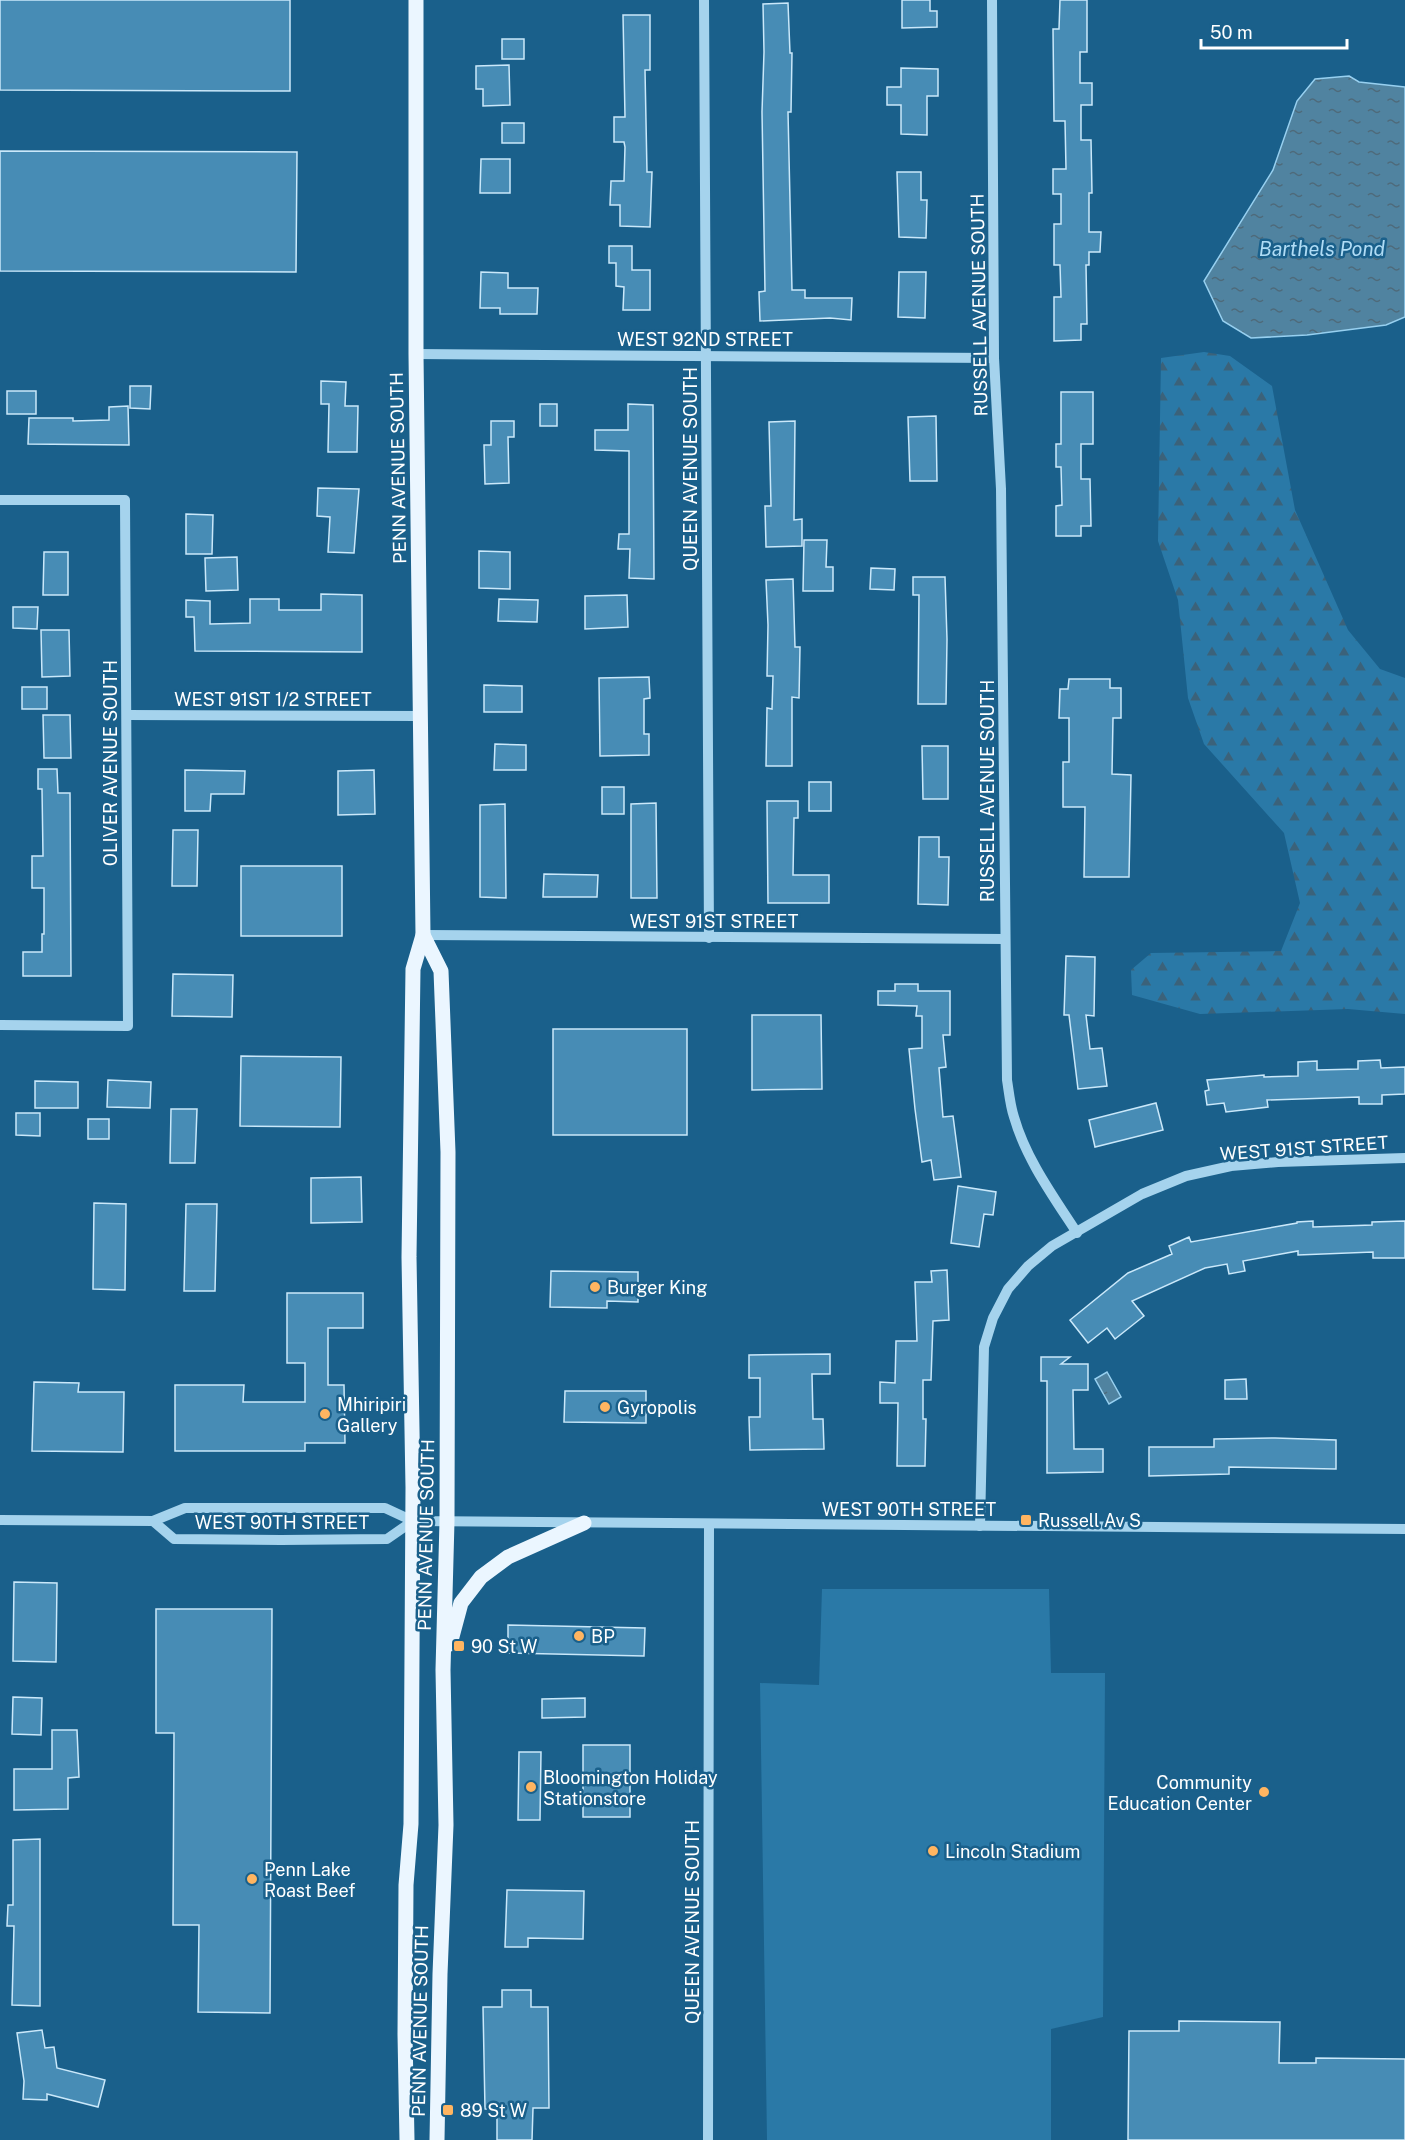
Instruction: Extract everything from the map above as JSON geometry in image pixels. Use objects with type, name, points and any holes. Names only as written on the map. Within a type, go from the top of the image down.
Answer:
[{"type":"main road","name":"PENN AVENUE SOUTH","points":[[407,2140],[405,1885],[411,1824],[413,1521],[408,1257],[413,969],[423,935],[416,354],[416,0]]},
{"type":"main road","name":"PENN AVENUE SOUTH","points":[[423,935],[441,971],[448,1173],[447,1521],[443,1670],[446,1824],[437,2140]]},
{"type":"main road","points":[[443,1670],[461,1603],[481,1577],[508,1557],[584,1523]]},
{"type":"street","name":"QUEEN AVENUE SOUTH","points":[[704,0],[709,938]]},
{"type":"street","name":"RUSSELL AVENUE SOUTH","points":[[992,0],[994,358],[1001,489],[1006,1080],[1014,1117],[1028,1151],[1045,1183],[1077,1233]]},
{"type":"street","name":"WEST 92ND STREET","points":[[416,354],[994,358]]},
{"type":"street","name":"OLIVER AVENUE SOUTH","points":[[0,500],[125,500],[128,1026],[0,1024]]},
{"type":"street","name":"WEST 91ST 1/2 STREET","points":[[127,715],[420,716]]},
{"type":"street","name":"WEST 91ST STREET","points":[[423,935],[1005,939]]},
{"type":"street","name":"WEST 91ST STREET","points":[[1077,1233],[1142,1194],[1186,1176],[1231,1166],[1267,1163],[1405,1158]]},
{"type":"street","points":[[980,1526],[984,1347],[993,1317],[1008,1289],[1028,1266],[1052,1246],[1077,1233]]},
{"type":"street","name":"WEST 90TH STREET","points":[[0,1520],[153,1521],[185,1508],[385,1508],[413,1521],[1405,1529]]},
{"type":"street","name":"WEST 90TH STREET","points":[[153,1521],[174,1539],[281,1540],[387,1539],[413,1521]]},
{"type":"street","name":"QUEEN AVENUE SOUTH","points":[[708,2140],[709,1524]]},
{"type":"green space","points":[[1204,352],[1230,356],[1272,386],[1295,510],[1348,630],[1380,669],[1405,678],[1405,1014],[1348,1009],[1200,1014],[1132,995],[1131,970],[1151,953],[1281,951],[1300,903],[1284,833],[1204,744],[1188,698],[1178,600],[1158,541],[1161,358]]},
{"type":"green space","name":"Lincoln Stadium","points":[[822,1589],[1049,1589],[1051,1673],[1105,1673],[1103,2017],[1051,2029],[1051,2140],[767,2140],[760,1683],[819,1685]]},
{"type":"water","name":"Barthels Pond","points":[[1349,76],[1359,82],[1405,87],[1405,317],[1386,325],[1307,335],[1251,338],[1223,321],[1204,281],[1273,170],[1297,101],[1315,79]]},
{"type":"water","points":[[1107,1372],[1121,1397],[1109,1404],[1095,1379]]},
{"type":"building","points":[[0,0],[290,0],[290,91],[0,90]]},
{"type":"building","points":[[902,0],[930,0],[930,11],[937,11],[937,27],[902,28]]},
{"type":"building","points":[[1060,0],[1087,0],[1087,52],[1080,52],[1080,83],[1092,83],[1092,105],[1081,105],[1081,140],[1091,140],[1092,193],[1089,193],[1089,232],[1101,232],[1100,252],[1089,252],[1089,265],[1086,265],[1087,324],[1081,324],[1081,340],[1054,341],[1054,297],[1061,297],[1060,265],[1054,265],[1054,224],[1061,224],[1061,194],[1053,194],[1053,169],[1066,169],[1065,121],[1054,121],[1053,29],[1059,29]]},
{"type":"building","points":[[788,3],[790,53],[792,53],[791,112],[788,112],[792,290],[805,290],[805,298],[852,298],[851,320],[830,318],[760,321],[759,292],[765,291],[763,4]]},
{"type":"building","points":[[623,15],[650,15],[650,70],[645,70],[647,172],[652,172],[650,227],[620,226],[620,205],[610,205],[611,181],[624,181],[624,142],[614,142],[614,117],[625,117]]},
{"type":"building","points":[[502,39],[524,39],[524,59],[502,59]]},
{"type":"building","points":[[509,65],[510,105],[483,106],[483,89],[476,89],[476,66]]},
{"type":"building","points":[[901,68],[938,69],[938,96],[927,96],[927,135],[901,134],[901,105],[887,105],[887,87],[901,87]]},
{"type":"building","points":[[502,123],[524,123],[524,143],[502,143]]},
{"type":"building","points":[[0,151],[297,152],[296,272],[0,271]]},
{"type":"building","points":[[481,159],[510,159],[510,193],[480,193]]},
{"type":"building","points":[[897,172],[921,172],[921,200],[927,200],[926,238],[899,237]]},
{"type":"building","points":[[609,246],[632,246],[632,270],[650,270],[650,310],[623,310],[624,287],[616,286],[616,263],[609,263]]},
{"type":"building","points":[[481,272],[508,273],[508,288],[538,288],[537,314],[500,314],[500,308],[480,308]]},
{"type":"building","points":[[899,272],[926,272],[925,318],[898,317]]},
{"type":"building","points":[[321,381],[346,382],[345,406],[358,406],[357,452],[328,452],[329,404],[321,404]]},
{"type":"building","points":[[130,386],[151,386],[150,409],[130,408]]},
{"type":"building","points":[[7,391],[36,391],[36,414],[7,414]]},
{"type":"building","points":[[1061,392],[1093,392],[1093,444],[1081,444],[1081,479],[1090,479],[1091,526],[1081,526],[1081,536],[1056,536],[1056,506],[1062,505],[1061,467],[1056,467],[1056,444],[1061,444]]},
{"type":"building","points":[[540,404],[557,404],[557,426],[540,426]]},
{"type":"building","points":[[628,404],[653,405],[654,579],[629,578],[630,549],[618,549],[619,534],[629,534],[629,451],[595,450],[595,430],[628,430]]},
{"type":"building","points":[[128,406],[129,445],[28,444],[29,418],[73,418],[73,421],[109,420],[109,407]]},
{"type":"building","points":[[936,416],[937,481],[910,481],[908,417]]},
{"type":"building","points":[[491,421],[514,421],[514,437],[508,437],[509,483],[485,484],[484,445],[491,445]]},
{"type":"building","points":[[795,421],[794,520],[802,519],[802,546],[766,547],[765,506],[771,506],[769,422]]},
{"type":"building","points":[[318,488],[359,489],[354,553],[328,552],[330,517],[317,516]]},
{"type":"building","points":[[186,514],[213,515],[212,554],[186,554]]},
{"type":"building","points":[[804,540],[827,540],[826,567],[833,567],[833,591],[803,591]]},
{"type":"building","points":[[479,551],[510,552],[510,589],[479,588]]},
{"type":"building","points":[[44,552],[68,552],[68,595],[43,595]]},
{"type":"building","points":[[237,557],[238,590],[206,591],[205,558]]},
{"type":"building","points":[[871,568],[895,569],[894,590],[870,589]]},
{"type":"building","points":[[913,577],[945,577],[946,704],[918,704],[919,595],[913,595]]},
{"type":"building","points":[[793,579],[795,647],[800,647],[799,698],[792,697],[792,766],[766,766],[767,708],[772,709],[773,676],[767,676],[766,580]]},
{"type":"building","points":[[321,594],[362,595],[362,652],[195,651],[194,617],[186,617],[186,600],[210,601],[210,624],[250,623],[250,599],[279,599],[279,610],[321,610]]},
{"type":"building","points":[[627,595],[628,627],[585,629],[585,596]]},
{"type":"building","points":[[499,599],[538,600],[537,622],[498,621]]},
{"type":"building","points":[[13,607],[38,607],[37,629],[13,628]]},
{"type":"building","points":[[41,630],[69,630],[70,676],[42,677]]},
{"type":"building","points":[[649,677],[650,698],[644,699],[644,734],[649,734],[649,755],[600,756],[599,678]]},
{"type":"building","points":[[1069,679],[1110,679],[1110,688],[1121,688],[1121,718],[1113,718],[1112,774],[1131,775],[1129,877],[1084,877],[1085,807],[1063,807],[1063,762],[1069,762],[1069,718],[1059,718],[1060,689],[1068,689]]},
{"type":"building","points":[[484,685],[522,686],[522,712],[484,712]]},
{"type":"building","points":[[22,687],[47,687],[47,709],[22,709]]},
{"type":"building","points":[[43,715],[70,715],[71,758],[44,758]]},
{"type":"building","points":[[495,744],[526,745],[526,770],[494,770]]},
{"type":"building","points":[[922,746],[948,746],[948,799],[923,799]]},
{"type":"building","points":[[38,769],[57,769],[58,793],[70,793],[71,976],[23,976],[23,952],[42,952],[42,934],[44,934],[44,888],[32,888],[32,856],[43,856],[42,789],[38,789]]},
{"type":"building","points":[[185,770],[245,771],[244,794],[211,794],[210,811],[185,811]]},
{"type":"building","points":[[374,770],[375,814],[338,815],[338,771]]},
{"type":"building","points":[[809,782],[831,782],[831,811],[809,811]]},
{"type":"building","points":[[602,787],[624,787],[624,814],[602,814]]},
{"type":"building","points":[[767,801],[798,801],[798,818],[794,818],[793,875],[829,875],[829,903],[768,903]]},
{"type":"building","points":[[656,803],[657,898],[631,898],[631,804]]},
{"type":"building","points":[[505,804],[506,898],[480,897],[480,805]]},
{"type":"building","points":[[173,830],[198,830],[197,886],[172,886]]},
{"type":"building","points":[[919,837],[939,837],[939,857],[949,857],[948,905],[918,904]]},
{"type":"building","points":[[241,866],[342,866],[342,936],[241,936]]},
{"type":"building","points":[[544,874],[598,875],[597,897],[543,897]]},
{"type":"building","points":[[1066,956],[1095,957],[1094,1016],[1086,1015],[1090,1049],[1102,1048],[1107,1086],[1078,1089],[1069,1015],[1064,1015]]},
{"type":"building","points":[[173,974],[233,975],[232,1017],[172,1016]]},
{"type":"building","points":[[895,984],[918,984],[918,991],[950,991],[950,1035],[943,1035],[946,1067],[939,1068],[943,1117],[953,1116],[961,1177],[934,1180],[931,1160],[922,1162],[909,1049],[922,1048],[922,1016],[916,1016],[917,1006],[878,1005],[878,991],[895,991]]},
{"type":"building","points":[[752,1015],[821,1015],[822,1089],[752,1090]]},
{"type":"building","points":[[553,1029],[687,1029],[687,1135],[553,1135]]},
{"type":"building","points":[[241,1056],[341,1057],[340,1127],[240,1126]]},
{"type":"building","points":[[1380,1060],[1381,1068],[1405,1067],[1405,1094],[1382,1095],[1382,1104],[1359,1104],[1359,1097],[1267,1100],[1268,1107],[1226,1112],[1224,1103],[1207,1105],[1205,1091],[1209,1090],[1207,1080],[1264,1075],[1264,1077],[1298,1076],[1298,1062],[1317,1061],[1317,1070],[1358,1069],[1358,1061]]},
{"type":"building","points":[[108,1080],[151,1082],[150,1108],[107,1107]]},
{"type":"building","points":[[35,1081],[78,1082],[78,1108],[35,1108]]},
{"type":"building","points":[[1156,1103],[1163,1130],[1095,1147],[1089,1120]]},
{"type":"building","points":[[171,1109],[197,1109],[195,1163],[170,1163]]},
{"type":"building","points":[[16,1113],[40,1113],[40,1136],[16,1135]]},
{"type":"building","points":[[88,1119],[109,1119],[109,1139],[88,1139]]},
{"type":"building","points":[[361,1177],[362,1222],[311,1223],[311,1178]]},
{"type":"building","points":[[958,1186],[996,1192],[993,1215],[984,1214],[979,1247],[951,1243]]},
{"type":"building","points":[[94,1203],[126,1204],[125,1290],[93,1289]]},
{"type":"building","points":[[186,1204],[217,1204],[215,1291],[184,1291]]},
{"type":"building","points":[[1313,1221],[1313,1227],[1372,1225],[1372,1222],[1405,1221],[1405,1258],[1373,1258],[1373,1252],[1298,1255],[1298,1251],[1243,1261],[1245,1271],[1229,1274],[1227,1264],[1205,1268],[1132,1301],[1144,1316],[1115,1339],[1107,1328],[1088,1343],[1070,1320],[1128,1273],[1172,1254],[1169,1246],[1189,1237],[1191,1242]]},
{"type":"building","points":[[947,1270],[949,1320],[933,1321],[931,1380],[923,1380],[923,1419],[926,1419],[925,1466],[897,1466],[898,1403],[880,1403],[880,1382],[895,1383],[896,1341],[917,1341],[915,1282],[932,1282],[931,1271]]},
{"type":"building","name":"Burger King","points":[[551,1271],[638,1272],[638,1302],[607,1301],[607,1308],[550,1307]]},
{"type":"building","points":[[287,1293],[363,1293],[363,1328],[328,1328],[328,1385],[344,1385],[345,1443],[305,1443],[305,1451],[175,1451],[175,1385],[244,1385],[243,1402],[305,1402],[305,1363],[287,1363]]},
{"type":"building","points":[[830,1354],[830,1374],[812,1374],[813,1419],[823,1419],[824,1449],[750,1450],[749,1417],[760,1417],[760,1378],[749,1378],[749,1355]]},
{"type":"building","points":[[1041,1357],[1070,1357],[1061,1364],[1088,1364],[1088,1390],[1073,1390],[1074,1449],[1103,1449],[1103,1472],[1047,1473],[1047,1381],[1041,1381]]},
{"type":"building","points":[[1246,1379],[1247,1399],[1225,1399],[1225,1380]]},
{"type":"building","points":[[34,1382],[79,1383],[78,1392],[124,1392],[123,1452],[32,1451]]},
{"type":"building","name":"Gyropolis","points":[[565,1391],[646,1391],[646,1423],[564,1422]]},
{"type":"building","points":[[1214,1439],[1336,1440],[1336,1469],[1229,1467],[1229,1474],[1149,1476],[1149,1447],[1214,1447]]},
{"type":"building","points":[[14,1582],[57,1583],[56,1662],[13,1661]]},
{"type":"building","points":[[156,1609],[272,1609],[270,2013],[198,2012],[199,1925],[173,1925],[174,1733],[156,1733]]},
{"type":"building","points":[[508,1625],[645,1628],[644,1656],[508,1653]]},
{"type":"building","points":[[13,1697],[42,1698],[41,1735],[12,1734]]},
{"type":"building","points":[[585,1698],[585,1717],[542,1718],[542,1699]]},
{"type":"building","points":[[52,1730],[77,1730],[79,1777],[68,1778],[68,1809],[14,1810],[14,1769],[52,1769]]},
{"type":"building","points":[[583,1745],[630,1745],[630,1817],[583,1817]]},
{"type":"building","points":[[519,1752],[541,1752],[540,1820],[518,1820]]},
{"type":"building","points":[[40,1839],[40,2006],[12,2005],[14,1926],[7,1926],[8,1905],[13,1905],[13,1840]]},
{"type":"building","points":[[507,1890],[584,1891],[583,1939],[528,1938],[528,1947],[505,1947]]},
{"type":"building","points":[[502,1990],[531,1990],[531,2007],[548,2007],[549,2108],[533,2108],[532,2140],[497,2140],[497,2109],[485,2109],[483,2007],[502,2007]]},
{"type":"building","points":[[1179,2021],[1280,2022],[1279,2063],[1316,2063],[1316,2058],[1405,2059],[1405,2140],[1128,2140],[1129,2031],[1179,2031]]},
{"type":"building","points":[[42,2030],[45,2048],[54,2047],[57,2068],[105,2080],[98,2107],[47,2094],[47,2100],[23,2099],[24,2081],[17,2033]]},
{"type":"place","name":"Burger King","points":[[595,1287]]},
{"type":"place","name":"Gyropolis","points":[[605,1407]]},
{"type":"place","name":"Mhiripiri Gallery","points":[[325,1414]]},
{"type":"place","name":"Russell Av S","points":[[1026,1520]]},
{"type":"place","name":"BP","points":[[579,1636]]},
{"type":"place","name":"90 St W","points":[[459,1646]]},
{"type":"place","name":"Bloomington Holiday Stationstore","points":[[531,1787]]},
{"type":"place","name":"Community Education Center","points":[[1264,1792]]},
{"type":"place","name":"Lincoln Stadium","points":[[933,1851]]},
{"type":"place","name":"Penn Lake Roast Beef","points":[[252,1879]]},
{"type":"place","name":"89 St W","points":[[448,2110]]}]
